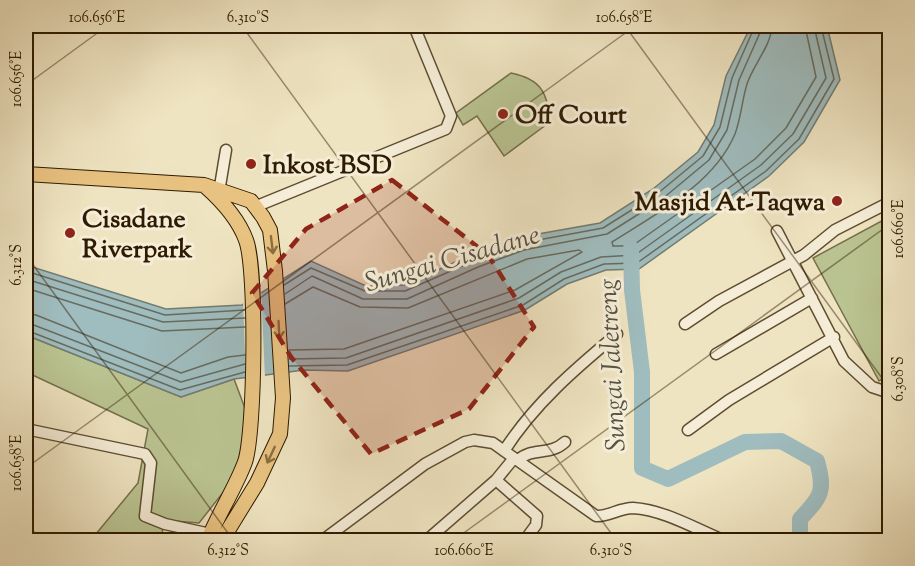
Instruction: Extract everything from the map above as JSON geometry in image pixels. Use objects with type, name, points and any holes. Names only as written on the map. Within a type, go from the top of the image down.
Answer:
[{"type":"main road","points":[[26,174],[204,185],[219,193],[244,198],[257,206],[270,230],[275,271],[283,398],[280,434],[272,453],[215,538]]},
{"type":"main road","points":[[215,538],[251,439],[252,411],[251,284],[246,241],[239,224],[219,193]]},
{"type":"street","points":[[257,206],[446,129],[451,116],[414,26]]},
{"type":"street","points":[[219,193],[226,150]]},
{"type":"street","points":[[685,324],[719,301],[792,262],[835,230],[890,202]]},
{"type":"street","points":[[777,231],[834,337],[844,361],[852,371],[872,387],[890,393]]},
{"type":"street","points":[[716,354],[812,298]]},
{"type":"street","points":[[504,451],[520,426],[570,373],[617,334]]},
{"type":"street","points":[[688,430],[729,400],[834,337]]},
{"type":"street","points":[[26,429],[145,454],[151,463],[146,516],[165,524],[215,538]]},
{"type":"street","points":[[323,540],[425,464],[448,450],[474,440],[493,443],[596,516],[632,508],[650,510],[723,540]]},
{"type":"street","points":[[427,540],[496,480],[516,459],[527,453],[556,450],[565,442]]},
{"type":"street","points":[[496,480],[537,516],[536,525],[525,540]]},
{"type":"highlighted area","points":[[392,180],[488,255],[534,327],[469,409],[371,454],[291,357],[252,293],[306,229]]},
{"type":"green space","name":"Off Court","points":[[511,73],[529,79],[541,89],[545,95],[550,122],[504,156],[477,116],[463,125],[456,113]]},
{"type":"green space","points":[[889,217],[889,375],[879,381],[813,258]]},
{"type":"green space","points":[[26,335],[181,397],[234,379],[249,419],[236,476],[199,523],[163,520],[162,540],[91,540],[138,483],[148,429],[26,372]]},
{"type":"green space","points":[[26,524],[37,535],[67,540],[26,540]]},
{"type":"water","points":[[751,26],[827,26],[840,80],[804,142],[769,176],[639,269],[606,270],[567,284],[525,310],[348,371],[304,370],[234,379],[181,397],[26,335],[26,265],[166,309],[242,305],[311,261],[366,286],[405,285],[473,254],[521,237],[600,223],[653,189],[698,152],[714,125],[726,76]]},
{"type":"pier","points":[[261,289],[265,378],[246,381],[243,301]]},
{"type":"waterway","name":"Sungai Jaletreng","points":[[631,248],[632,290],[642,372],[642,468],[668,479],[745,442],[781,441],[817,461],[821,479],[820,493],[800,519],[800,540]]},
{"type":"place","name":"Off Court","points":[[503,114]]},
{"type":"place","name":"Inkost BSD","points":[[251,164]]},
{"type":"place","name":"Masjid At-Taqwa","points":[[837,201]]},
{"type":"place","name":"Cisadane Riverpark","points":[[70,233]]},
{"type":"water label","name":"Sungai Cisadane","points":[[452,258]]}]
